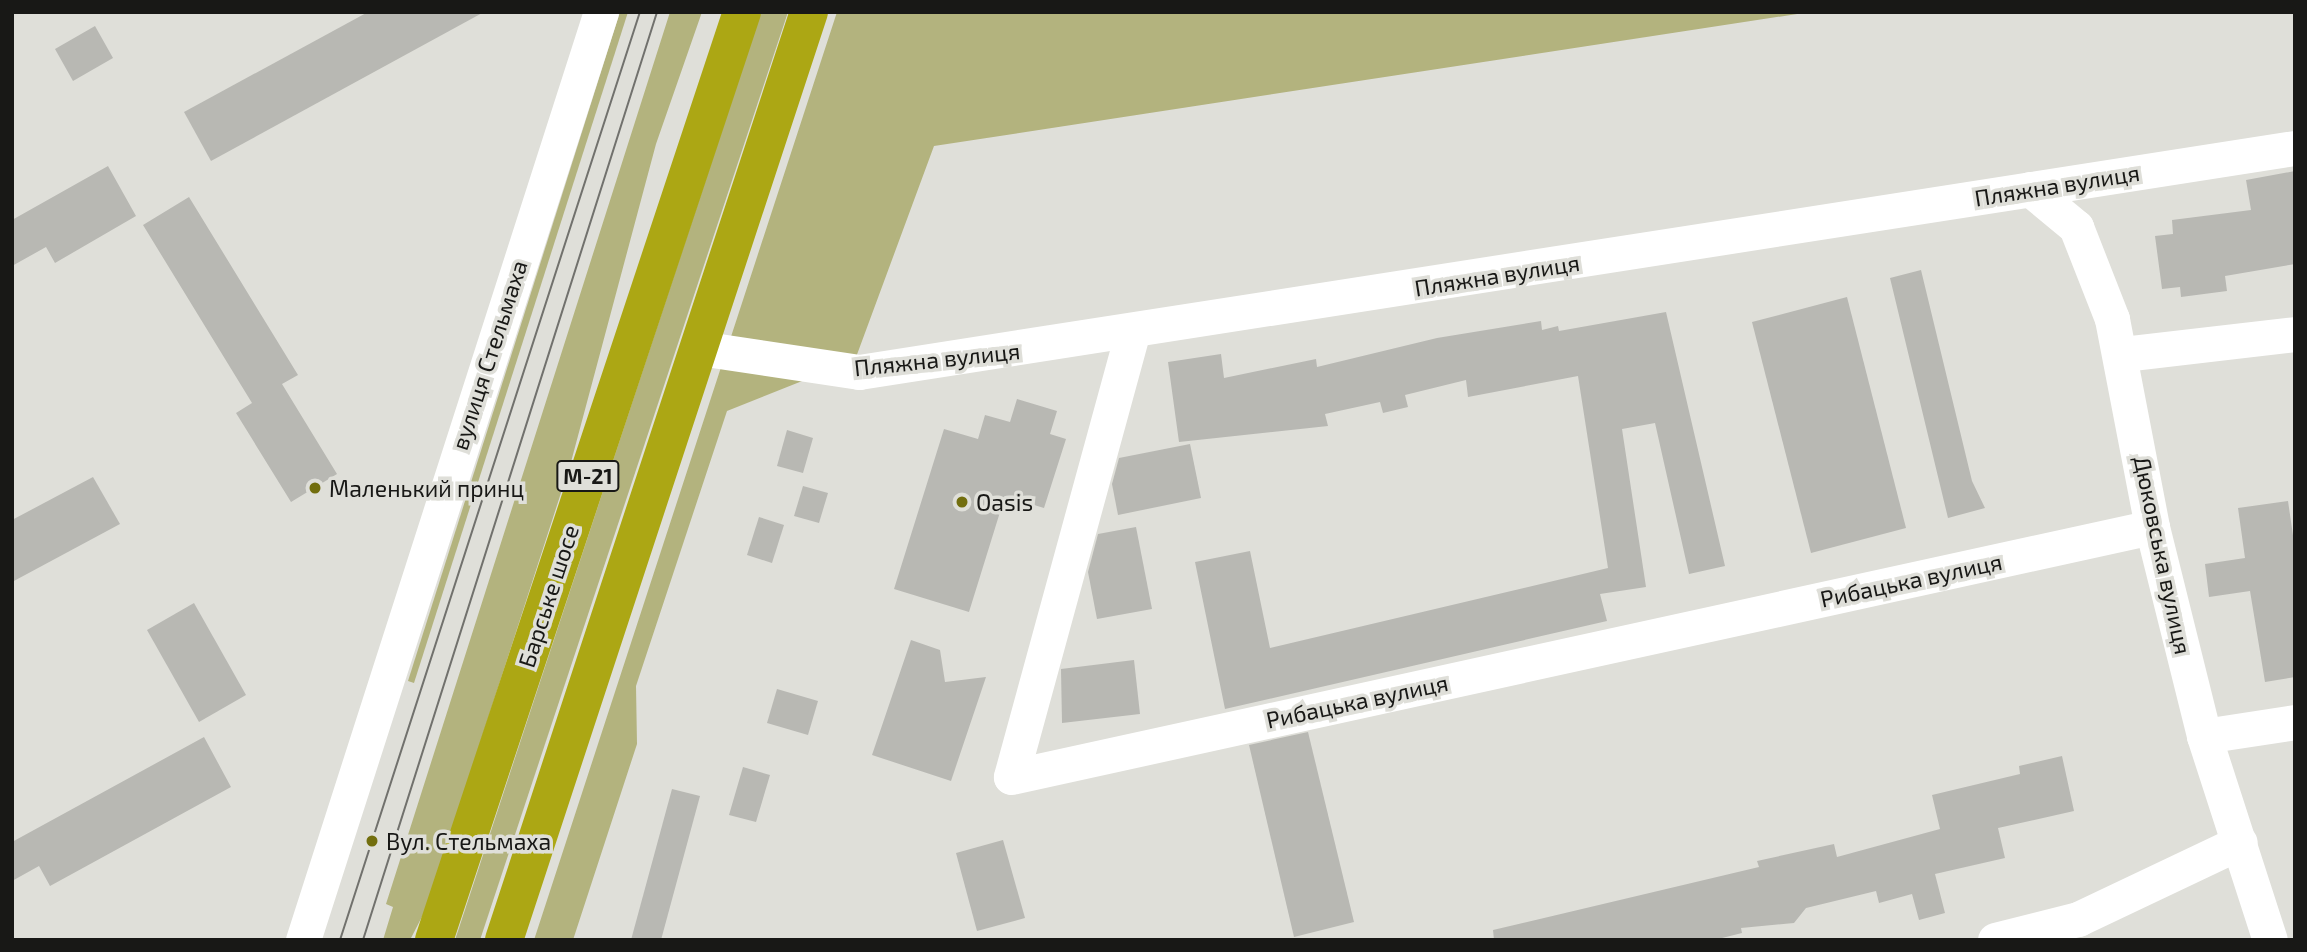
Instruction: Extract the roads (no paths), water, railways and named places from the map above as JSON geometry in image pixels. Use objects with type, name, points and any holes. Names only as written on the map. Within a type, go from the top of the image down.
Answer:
[{"type":"highway","name":"Барське шосе","points":[[434,940],[742,12]]},
{"type":"highway","name":"М-21","points":[[504,940],[809,12]]},
{"type":"street","name":"вулиця Стельмаха","points":[[303,940],[601,12]]},
{"type":"street","name":"Пляжна вулиця","points":[[699,348],[859,372],[1132,334],[2295,148]]},
{"type":"street","name":"Дюковська вулиця","points":[[2030,189],[2076,228],[2123,354],[2152,527],[2204,736],[2270,940]]},
{"type":"street","name":"Рибацька вулиця","points":[[1132,334],[1011,777],[2152,527]]},
{"type":"street","points":[[2123,354],[2295,334]]},
{"type":"street","points":[[2204,736],[2295,722]]},
{"type":"street","points":[[1994,940],[2078,919],[2240,842]]},
{"type":"tram line","points":[[340,940],[640,12]]},
{"type":"tram line","points":[[363,940],[657,12]]},
{"type":"place","name":"Маленький принц","points":[[315,488]]},
{"type":"place","name":"Oasis","points":[[962,502]]},
{"type":"place","name":"Вул. Стельмаха","points":[[372,841]]}]
